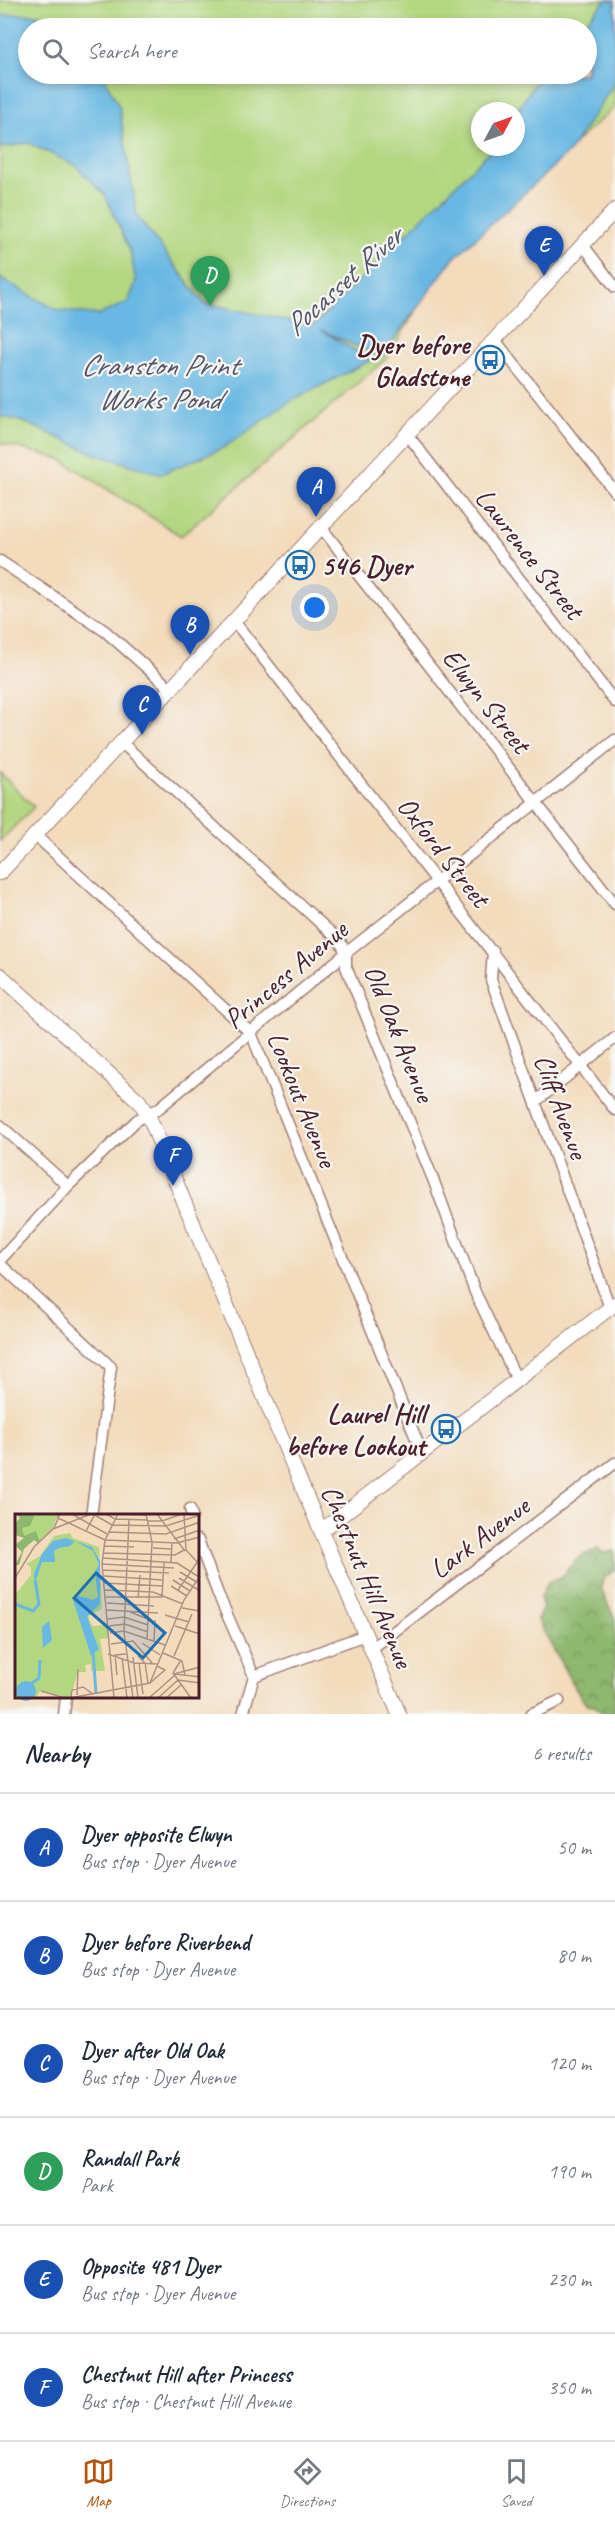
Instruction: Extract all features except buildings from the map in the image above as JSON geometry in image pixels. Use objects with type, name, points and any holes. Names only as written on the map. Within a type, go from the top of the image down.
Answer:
[{"type":"street","points":[[0,873],[615,210]]},
{"type":"street","points":[[583,244],[615,287]]},
{"type":"street","points":[[495,340],[615,492]]},
{"type":"street","name":"Lawrence Street","points":[[407,434],[615,702]]},
{"type":"street","name":"Elwyn Street","points":[[321,526],[615,904]]},
{"type":"street","points":[[0,561],[105,631],[171,689]]},
{"type":"street","name":"Oxford Street","points":[[234,621],[615,1110]]},
{"type":"street","name":"Princess Avenue","points":[[0,1262],[68,1186],[137,1120],[158,1109],[346,953],[615,740]]},
{"type":"street","name":"Old Oak Avenue","points":[[122,743],[340,941],[346,953],[346,967],[433,1179],[475,1292],[517,1380]]},
{"type":"street","name":"Lookout Avenue","points":[[36,836],[251,1033],[422,1453]]},
{"type":"street","name":"Cliff Avenue","points":[[493,951],[491,980],[612,1306]]},
{"type":"street","name":"Chestnut Hill Avenue","points":[[0,975],[139,1101],[148,1114],[399,1714]]},
{"type":"street","points":[[535,1102],[615,1038]]},
{"type":"street","points":[[0,1125],[68,1186]]},
{"type":"street","points":[[0,1262],[111,1367],[91,1514]]},
{"type":"street","points":[[321,1531],[612,1306]]},
{"type":"street","name":"Lark Avenue","points":[[371,1649],[615,1463]]},
{"type":"street","points":[[200,1545],[218,1594],[254,1676],[243,1714]]},
{"type":"street","points":[[254,1676],[365,1635]]},
{"type":"street","points":[[64,1714],[66,1699]]},
{"type":"street","points":[[531,1714],[559,1701]]},
{"type":"green space","points":[[0,0],[615,0],[615,107],[451,253],[387,358],[181,536],[60,459],[0,443]]},
{"type":"green space","points":[[0,773],[34,807],[0,841]]},
{"type":"green space","points":[[597,1549],[604,1553],[615,1551],[615,1570],[603,1579],[601,1589],[615,1619],[615,1714],[603,1714],[594,1705],[586,1704],[537,1619],[543,1608],[540,1598],[548,1582],[563,1575],[574,1562]]},
{"type":"water","name":"Cranston Print Works Pond","points":[[606,0],[615,0],[615,82],[570,151],[452,260],[381,357],[321,330],[371,360],[290,402],[223,448],[161,474],[95,454],[24,422],[0,416],[0,278],[57,310],[99,315],[128,302],[136,282],[130,251],[105,195],[75,165],[28,143],[0,148],[0,15],[37,14],[43,18],[18,18],[18,84],[107,84],[119,106],[137,216],[204,303],[313,326],[485,156],[525,156],[525,102],[523,102],[534,84],[597,84],[597,18],[589,18]]},
{"type":"place","name":"Opposite 481 Dyer","points":[[544,276]]},
{"type":"place","name":"Randall Park","points":[[210,306]]},
{"type":"place","name":"Dyer before Gladstone","points":[[490,360]]},
{"type":"place","name":"Dyer opposite Elwyn","points":[[316,517]]},
{"type":"place","name":"546 Dyer","points":[[300,565]]},
{"type":"place","name":"Dyer before Riverbend","points":[[190,655]]},
{"type":"place","name":"Dyer after Old Oak","points":[[142,735]]},
{"type":"place","name":"Chestnut Hill after Princess","points":[[173,1186]]},
{"type":"place","name":"Laurel Hill before Lookout","points":[[446,1429]]},
{"type":"water label","name":"Pocasset River","points":[[343,281]]}]
